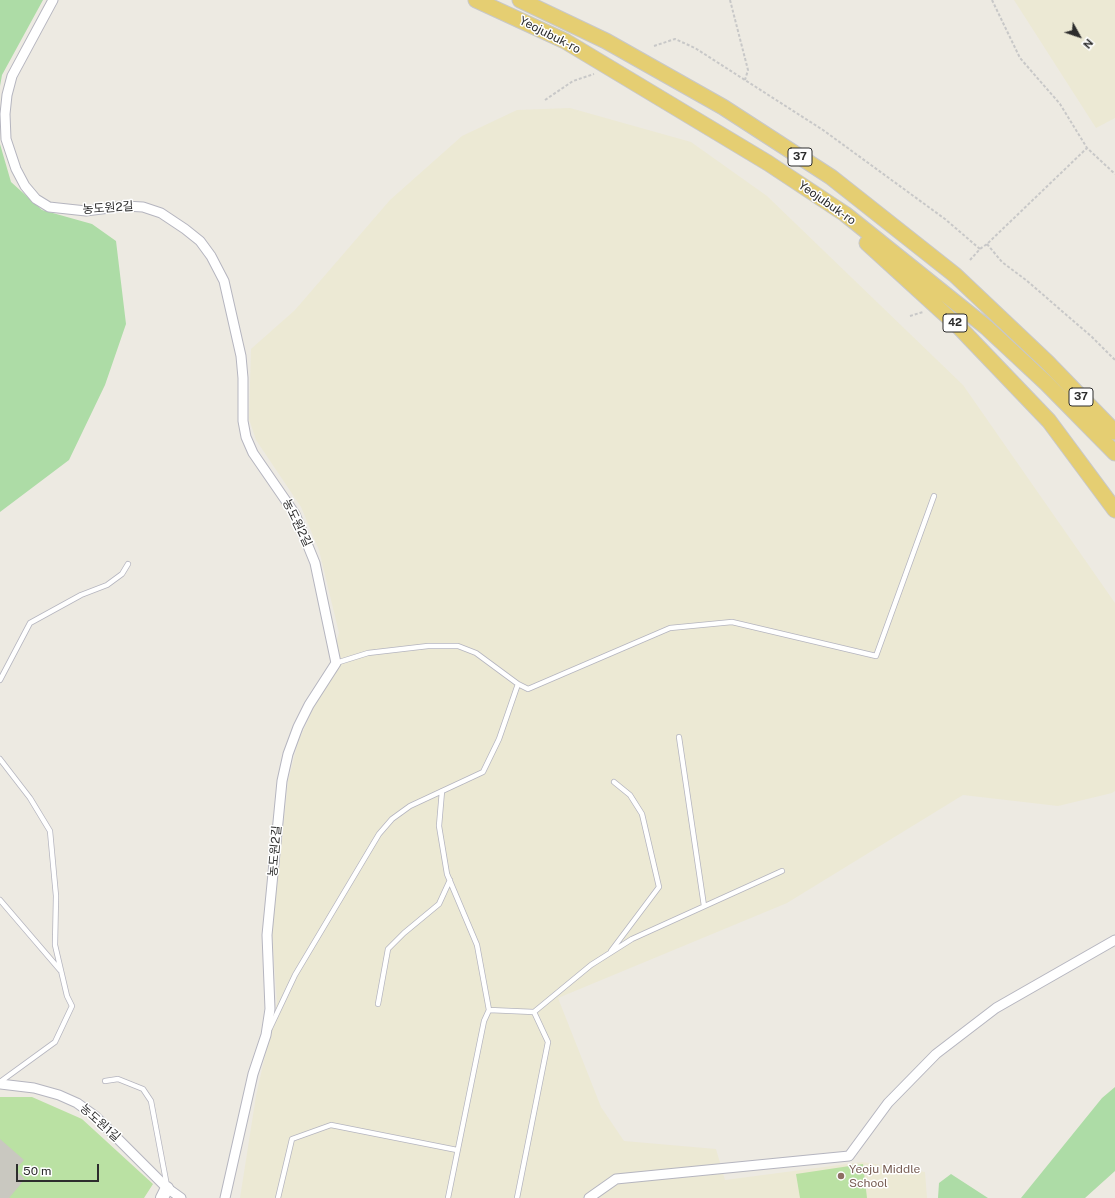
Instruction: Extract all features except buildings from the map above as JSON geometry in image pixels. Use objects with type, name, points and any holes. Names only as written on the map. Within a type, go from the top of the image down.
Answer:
[{"type":"highway","name":"Yeojubuk-ro","points":[[476,0],[565,41],[768,163],[845,214],[981,322],[1046,383],[1115,453]]},
{"type":"highway","name":"Yeojubuk-ro","points":[[520,0],[606,41],[723,107],[831,177],[955,275],[1047,362],[1115,432]]},
{"type":"highway","name":"42","points":[[768,163],[831,212],[897,268],[959,327],[1049,420],[1115,510]]},
{"type":"street","name":"농도원2길","points":[[53,0],[12,76],[7,95],[5,114],[6,139],[16,169],[25,186],[36,200],[49,207],[86,211],[125,206],[143,206],[161,212],[185,229],[200,242],[211,256],[224,281],[241,356],[243,378],[243,421],[246,437],[254,453],[295,514],[315,563],[336,663],[309,705],[298,727],[288,754],[282,781],[267,936],[270,1009],[266,1035],[253,1074],[225,1198]]},
{"type":"street","points":[[590,1198],[616,1179],[849,1156],[888,1103],[936,1054],[996,1008],[1115,940]]},
{"type":"street","name":"농도원1길","points":[[0,1083],[34,1088],[59,1095],[78,1103],[95,1116],[165,1193],[181,1198]]},
{"type":"lane","points":[[336,663],[368,653],[428,646],[458,646],[476,653],[518,684],[528,688],[670,628],[732,622],[876,656],[934,496]]},
{"type":"lane","points":[[0,680],[30,623],[81,595],[107,585],[122,574],[128,564]]},
{"type":"lane","points":[[266,1035],[296,975],[379,834],[392,819],[410,806],[483,772],[499,739],[518,684]]},
{"type":"lane","points":[[679,737],[704,906]]},
{"type":"lane","points":[[0,759],[30,798],[50,831],[56,896],[55,945],[67,996],[72,1006],[55,1042],[0,1083]]},
{"type":"lane","points":[[609,954],[659,888],[642,814],[630,794],[614,782]]},
{"type":"lane","points":[[442,791],[438,826],[447,874],[477,945],[489,1010],[484,1021],[448,1198]]},
{"type":"lane","points":[[489,1010],[534,1012],[591,965],[632,939],[782,870]]},
{"type":"lane","points":[[378,1004],[388,949],[404,933],[439,904],[450,880]]},
{"type":"lane","points":[[0,900],[61,972]]},
{"type":"lane","points":[[517,1198],[548,1042],[534,1012]]},
{"type":"lane","points":[[105,1081],[118,1079],[143,1089],[151,1101],[165,1193]]},
{"type":"lane","points":[[278,1198],[292,1139],[331,1125],[457,1150]]},
{"type":"path","points":[[730,0],[748,70],[745,80]]},
{"type":"path","points":[[992,0],[1020,58],[1060,104],[1087,148],[1115,174]]},
{"type":"path","points":[[654,46],[675,39],[695,48],[823,130],[944,219],[980,249]]},
{"type":"path","points":[[545,100],[573,81],[599,73]]},
{"type":"path","points":[[970,260],[1087,148]]},
{"type":"path","points":[[987,244],[1002,262],[1026,280],[1092,337],[1115,360]]},
{"type":"path","points":[[910,316],[924,312]]},
{"type":"shaded area","points":[[1014,0],[1115,0],[1115,118],[1096,128]]},
{"type":"shaded area","points":[[570,108],[691,142],[767,196],[963,385],[1115,603],[1115,791],[1058,806],[963,795],[787,903],[558,998],[601,1107],[624,1141],[716,1149],[725,1180],[862,1162],[925,1172],[927,1198],[240,1198],[256,1096],[277,1002],[272,934],[288,781],[298,742],[320,694],[339,633],[319,550],[301,507],[256,440],[249,419],[251,349],[295,310],[390,200],[462,136],[517,110]]},
{"type":"green space","points":[[0,0],[43,0],[2,75],[0,86]]},
{"type":"green space","points":[[0,144],[11,182],[42,210],[92,224],[116,241],[126,324],[105,385],[69,460],[0,512]]},
{"type":"green space","points":[[1115,1087],[1115,1171],[1085,1198],[1021,1198],[1102,1098]]},
{"type":"green space","points":[[0,1097],[32,1097],[82,1119],[153,1184],[144,1198],[0,1198]]},
{"type":"green space","points":[[863,1164],[867,1198],[800,1198],[796,1174]]},
{"type":"green space","points":[[951,1174],[988,1198],[938,1198],[939,1183]]},
{"type":"place","name":"Yeoju Middle School","points":[[841,1176]]}]
